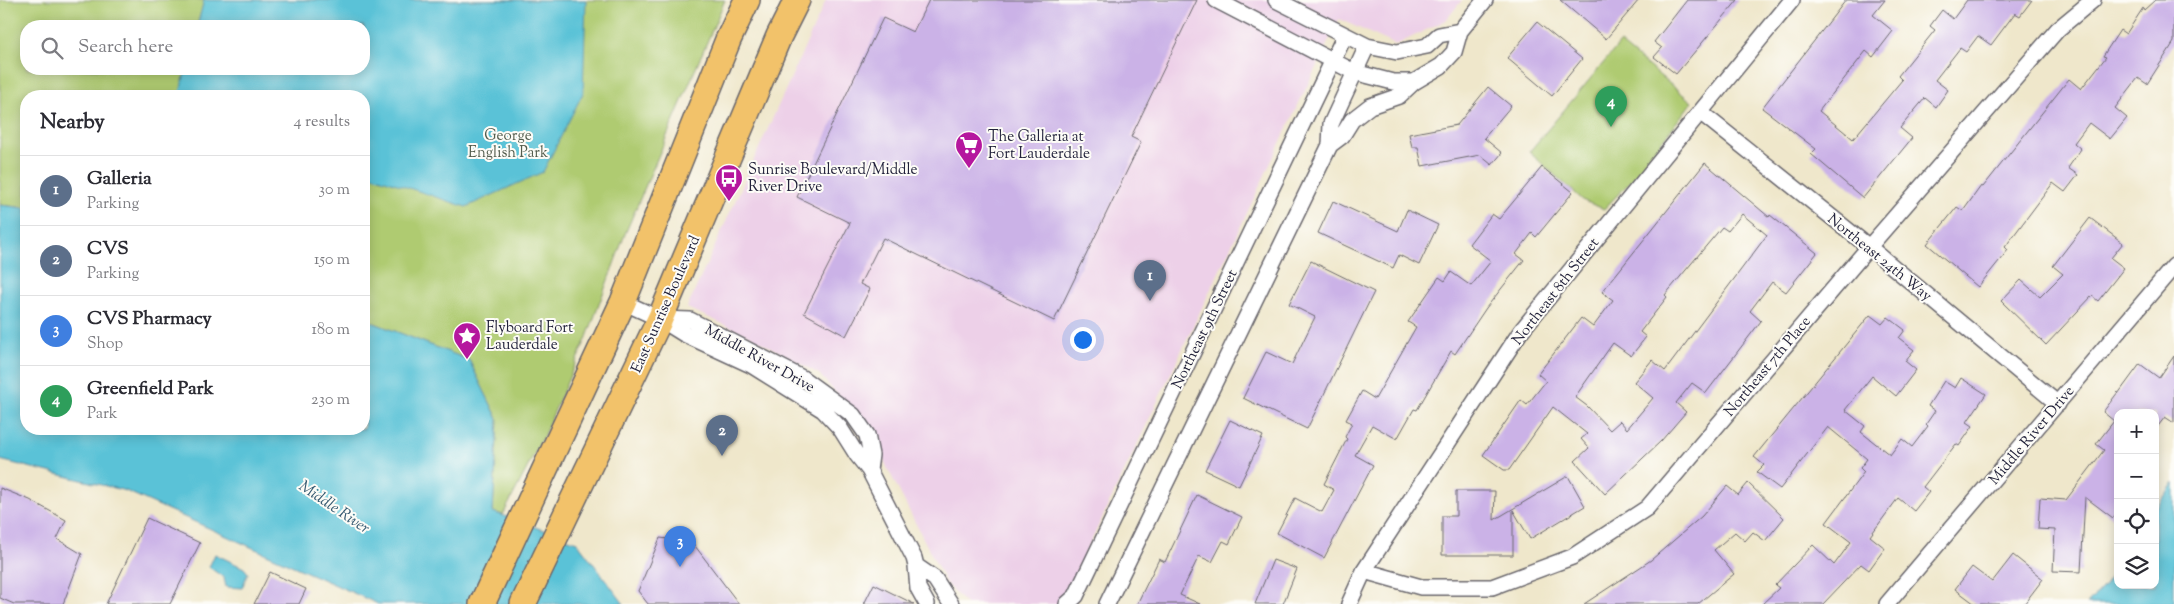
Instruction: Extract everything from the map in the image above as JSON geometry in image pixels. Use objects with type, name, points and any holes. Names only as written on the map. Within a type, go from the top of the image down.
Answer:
[{"type":"main road","points":[[482,604],[623,302],[728,40],[747,0]]},
{"type":"main road","name":"East Sunrise Boulevard","points":[[523,604],[660,319],[779,36],[797,0]]},
{"type":"street","points":[[1216,0],[1354,72],[1393,82],[1414,82]]},
{"type":"street","points":[[1276,0],[1366,46],[1397,52],[1428,46],[1439,35],[1460,31]]},
{"type":"street","points":[[1330,145],[1342,136],[1352,120],[1370,106],[1399,96],[1414,82],[1441,66],[1454,52],[1460,31],[1485,0]]},
{"type":"street","name":"Northeast 8th Street","points":[[1349,604],[1364,571],[1521,330],[1792,0]]},
{"type":"street","name":"Northeast 7th Place","points":[[1364,571],[1421,587],[1492,587],[1572,557],[1647,508],[2058,29],[2093,0]]},
{"type":"street","name":"Northeast 9th Street","points":[[1073,601],[1345,35]]},
{"type":"street","points":[[1107,604],[1330,145],[1331,124],[1366,46]]},
{"type":"street","name":"Northeast 24th Way","points":[[1700,112],[1869,247],[2058,404]]},
{"type":"street","name":"Middle River Drive","points":[[1887,604],[2174,266]]},
{"type":"street","name":"Middle River Drive","points":[[623,302],[660,319],[690,320],[748,349],[809,384],[853,415],[867,435],[871,455],[869,470],[916,566],[918,588],[927,604]]},
{"type":"street","name":"Middle River Drive","points":[[916,566],[935,579],[951,604]]},
{"type":"shaded area","points":[[826,0],[1462,0],[1446,20],[1396,45],[1339,19],[1066,594],[1059,604],[966,604],[947,585],[867,428],[819,374],[748,335],[687,308]]},
{"type":"green space","name":"George English Park","points":[[0,0],[725,0],[625,234],[587,337],[544,435],[503,515],[493,512],[498,419],[469,360],[370,321],[370,90],[20,90],[20,207],[0,205]]},
{"type":"green space","points":[[1620,43],[1692,102],[1632,180],[1604,209],[1584,201],[1529,152]]},
{"type":"water","points":[[204,0],[586,0],[583,93],[543,172],[466,207],[370,175],[370,90],[181,90],[184,75],[370,75],[370,20],[199,20]]},
{"type":"water","name":"Middle River","points":[[0,205],[20,207],[20,435],[370,435],[370,321],[469,360],[498,419],[493,512],[577,542],[624,604],[378,604],[126,491],[0,460]]},
{"type":"water","points":[[2174,482],[2174,604],[2087,604],[2106,584],[2114,572],[2114,589],[2159,589],[2159,504]]},
{"type":"water","points":[[215,554],[244,568],[248,573],[242,588],[226,587],[224,578],[209,567]]},
{"type":"building","name":"The Galleria at Fort Lauderdale","points":[[929,0],[1197,0],[1131,137],[1141,142],[1054,321],[883,238],[860,284],[870,289],[846,336],[804,313],[850,223],[797,197],[883,18],[913,32]]},
{"type":"building","points":[[1560,0],[1639,0],[1606,39]]},
{"type":"building","points":[[1687,0],[1738,0],[1676,74],[1654,57],[1662,48],[1654,42]]},
{"type":"building","points":[[1846,0],[1885,0],[1873,15],[1893,31],[1873,57],[1866,51],[1819,111],[1853,139],[1902,80],[1898,76],[1935,30],[1930,26],[1942,10],[1953,19],[1967,0],[2032,0],[2020,16],[2015,13],[1991,45],[1978,36],[1966,52],[1960,48],[1935,80],[1948,90],[1936,107],[1925,98],[1900,128],[1912,138],[1863,198],[1811,154],[1816,149],[1762,108]]},
{"type":"building","points":[[2155,0],[2174,0],[2174,42],[2147,84],[2138,78],[2115,108],[2127,118],[2110,139],[2089,123],[2074,143],[2081,149],[2068,168],[2078,175],[2065,192],[2053,183],[2005,247],[2008,250],[1978,287],[1927,244],[1957,207],[1963,211],[1981,186],[1983,187],[2069,79],[2081,89],[2106,57],[2103,56],[2120,30],[2126,34],[2143,8],[2144,10]]},
{"type":"building","points":[[1537,22],[1582,59],[1552,96],[1507,58]]},
{"type":"building","points":[[1488,87],[1511,106],[1484,138],[1502,153],[1492,165],[1480,155],[1422,166],[1418,147],[1412,147],[1409,134],[1457,125]]},
{"type":"building","points":[[1705,163],[1769,217],[1770,215],[1817,253],[1786,292],[1772,282],[1750,311],[1761,321],[1706,393],[1692,383],[1676,403],[1686,412],[1661,441],[1605,494],[1575,461],[1589,448],[1581,439],[1587,434],[1553,407],[1509,470],[1504,470],[1483,455],[1521,400],[1527,405],[1546,381],[1538,374],[1581,318],[1593,327],[1613,300],[1602,292]],"holes":[[[1742,214],[1767,235],[1665,371],[1652,360],[1634,382],[1653,398],[1627,429],[1620,421],[1610,430],[1587,406],[1575,397],[1613,343],[1631,356],[1646,337],[1640,332],[1667,297],[1665,295],[1722,227],[1728,231]]]},
{"type":"building","points":[[1542,167],[1573,192],[1536,237],[1532,233],[1516,254],[1524,260],[1486,308],[1455,354],[1451,351],[1417,410],[1414,409],[1397,439],[1372,425],[1355,455],[1373,465],[1324,558],[1277,533],[1295,498],[1322,512],[1334,490],[1324,484],[1347,439],[1345,437],[1352,423],[1346,420],[1362,391],[1375,399],[1416,327],[1408,322],[1439,277],[1445,281],[1451,272],[1471,286],[1491,261],[1469,244],[1492,214],[1499,219]]},
{"type":"building","points":[[1333,201],[1398,231],[1407,210],[1438,225],[1419,265],[1399,255],[1393,268],[1318,233]]},
{"type":"building","points":[[2090,218],[2123,243],[2111,258],[2124,268],[2098,301],[2092,296],[2046,345],[2001,301],[2021,280],[2040,297],[2063,274],[2053,266]]},
{"type":"building","points":[[1311,261],[1374,292],[1307,429],[1243,398],[1266,352],[1292,364],[1315,317],[1289,304]]},
{"type":"building","points":[[1870,315],[1882,324],[1888,317],[1905,330],[1899,338],[1914,350],[1905,361],[1916,370],[1896,396],[1872,376],[1845,410],[1865,426],[1861,432],[1890,455],[1902,439],[1912,447],[1928,426],[1926,424],[1935,411],[1928,406],[1944,381],[1955,388],[1961,378],[1986,394],[1967,422],[1973,426],[1959,446],[1956,444],[1923,487],[1929,492],[1914,511],[1898,498],[1870,536],[1885,548],[1869,570],[1861,564],[1823,604],[1762,604],[1779,588],[1775,585],[1813,545],[1834,565],[1851,542],[1826,523],[1864,472],[1860,468],[1867,459],[1828,427],[1780,489],[1757,472],[1764,465],[1754,457]]},
{"type":"building","points":[[2174,356],[2174,423],[2165,417],[2159,425],[2159,409],[2114,409],[2114,421],[2103,412],[2140,364],[2159,378]]},
{"type":"building","points":[[1230,420],[1263,436],[1239,486],[1205,470]]},
{"type":"building","points":[[2114,421],[2114,517],[2113,518],[2085,497],[2081,572],[2053,571],[2055,530],[2038,529],[2040,498],[2066,500],[2104,450],[2096,444]]},
{"type":"building","points":[[1568,476],[1585,506],[1530,539],[1513,510],[1513,555],[1442,555],[1442,516],[1456,516],[1456,491],[1495,491],[1494,520]]},
{"type":"building","points":[[1748,483],[1784,518],[1765,541],[1753,532],[1745,541],[1735,532],[1714,550],[1734,574],[1698,604],[1584,604],[1651,560],[1702,516],[1727,486],[1738,495]]},
{"type":"building","points":[[0,488],[30,500],[66,520],[57,539],[82,554],[63,604],[14,604],[0,598]]},
{"type":"building","points":[[1197,495],[1242,517],[1229,544],[1223,541],[1212,562],[1199,556],[1180,595],[1200,604],[1137,604],[1159,559],[1165,562]]},
{"type":"building","points":[[147,518],[200,543],[170,604],[106,604]]},
{"type":"building","points":[[660,538],[692,542],[739,604],[648,604],[638,591]]},
{"type":"building","points":[[2013,555],[2043,579],[2024,604],[1975,604],[1955,589],[1972,567],[1992,582]]},
{"type":"building","points":[[1273,560],[1297,569],[1283,604],[1255,604]]},
{"type":"building","points":[[270,572],[306,589],[299,604],[254,604]]},
{"type":"building","points":[[874,584],[914,604],[864,604]]},
{"type":"place","name":"Greenfield Park","points":[[1611,127]]},
{"type":"place","name":"The Galleria at Fort Lauderdale","points":[[969,169]]},
{"type":"place","name":"Sunrise Boulevard/Middle River Drive","points":[[729,202]]},
{"type":"place","name":"Galleria","points":[[1150,301]]},
{"type":"place","name":"Flyboard Fort Lauderdale","points":[[467,360]]},
{"type":"place","name":"CVS","points":[[722,456]]},
{"type":"place","name":"CVS Pharmacy","points":[[680,567]]}]
